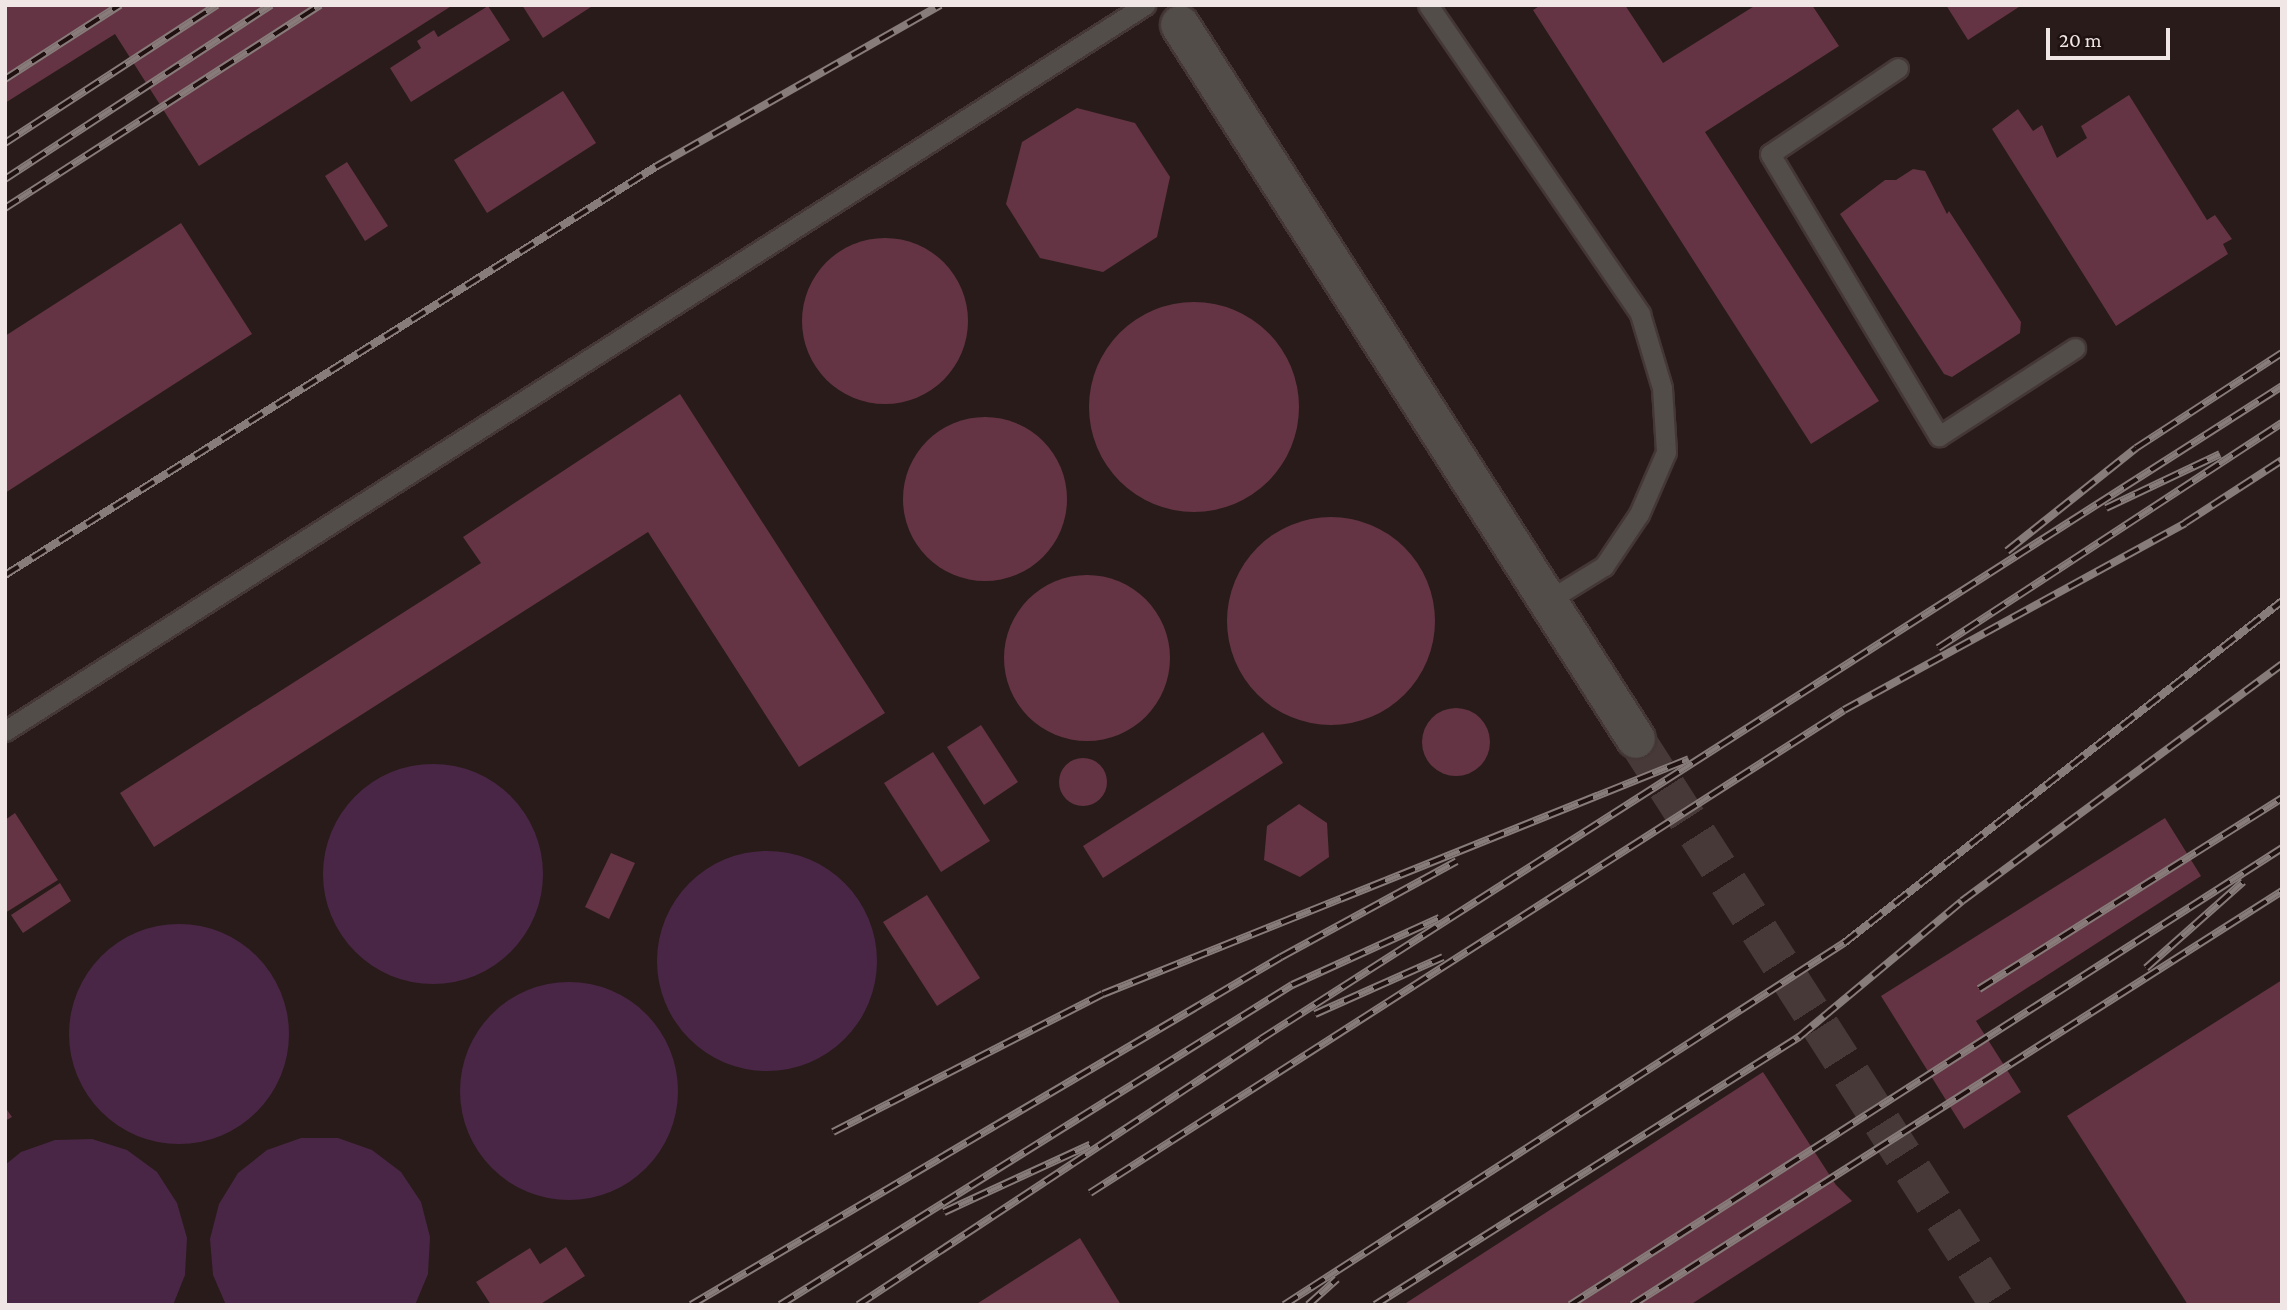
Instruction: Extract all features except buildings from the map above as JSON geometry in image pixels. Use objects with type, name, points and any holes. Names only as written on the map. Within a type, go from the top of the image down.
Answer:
[{"type":"street","points":[[1180,25],[1636,739]]},
{"type":"lane","points":[[5,732],[1145,5]]},
{"type":"lane","points":[[1428,5],[1640,314],[1662,388],[1666,452],[1639,514],[1604,566],[1549,600]]},
{"type":"lane","points":[[1898,68],[1770,154],[1939,436],[2075,348]]},
{"type":"shaded area","points":[[422,764],[444,764],[475,772],[494,782],[511,796],[525,813],[535,832],[543,874],[535,916],[525,935],[511,952],[494,966],[475,976],[444,984],[422,984],[381,971],[363,959],[348,944],[331,916],[323,885],[323,863],[336,822],[348,804],[363,789],[391,772]]},
{"type":"shaded area","points":[[767,851],[809,859],[845,883],[869,919],[877,961],[869,1003],[845,1039],[809,1063],[767,1071],[725,1063],[689,1039],[665,1003],[657,961],[665,919],[689,883],[725,859]]},
{"type":"shaded area","points":[[190,924],[221,932],[240,942],[257,956],[271,973],[281,992],[287,1012],[287,1056],[281,1076],[271,1095],[257,1112],[240,1126],[211,1140],[168,1144],[147,1140],[127,1131],[109,1119],[94,1104],[73,1066],[69,1023],[73,1002],[82,982],[94,964],[109,949],[147,928]]},
{"type":"shaded area","points":[[580,982],[621,994],[654,1022],[666,1039],[674,1059],[678,1091],[674,1123],[666,1143],[638,1176],[621,1188],[601,1196],[558,1200],[517,1188],[484,1160],[472,1143],[464,1123],[460,1080],[472,1039],[500,1006],[517,994],[537,986]]},
{"type":"shaded area","points":[[301,1138],[338,1138],[372,1150],[401,1172],[421,1202],[430,1237],[428,1274],[415,1305],[226,1305],[213,1275],[210,1239],[219,1204],[238,1173],[267,1150]]},
{"type":"shaded area","points":[[92,1139],[127,1150],[157,1172],[177,1203],[187,1238],[185,1275],[173,1305],[5,1305],[5,1165],[21,1152],[55,1140]]},
{"type":"tunnel","points":[[1636,739],[1999,1305]]},
{"type":"railway","points":[[5,79],[120,5]]},
{"type":"railway","points":[[5,143],[217,5]]},
{"type":"railway","points":[[5,179],[271,5]]},
{"type":"railway","points":[[5,208],[320,5]]},
{"type":"railway","points":[[5,575],[657,166],[940,5]]},
{"type":"railway","points":[[2007,551],[2136,448],[2282,353]]},
{"type":"railway","points":[[858,1305],[1261,1039],[2282,386]]},
{"type":"railway","points":[[1938,648],[2282,423]]},
{"type":"railway","points":[[2106,508],[2220,454]]},
{"type":"railway","points":[[1090,1193],[1844,710],[2185,523],[2282,460]]},
{"type":"railway","points":[[1284,1305],[1844,943],[2282,601]]},
{"type":"railway","points":[[1375,1305],[1799,1037],[1962,901],[2282,664]]},
{"type":"railway","points":[[833,1132],[1103,994],[1689,759]]},
{"type":"railway","points":[[1979,989],[2282,798]]},
{"type":"railway","points":[[1570,1305],[2282,848]]},
{"type":"railway","points":[[691,1305],[1281,957],[1457,861]]},
{"type":"railway","points":[[2146,968],[2243,882]]},
{"type":"railway","points":[[1632,1305],[2282,891]]},
{"type":"railway","points":[[780,1305],[1292,985],[1439,918]]},
{"type":"railway","points":[[1315,1014],[1443,957]]},
{"type":"railway","points":[[944,1212],[1090,1145]]},
{"type":"railway","points":[[1308,1305],[1337,1279]]}]
